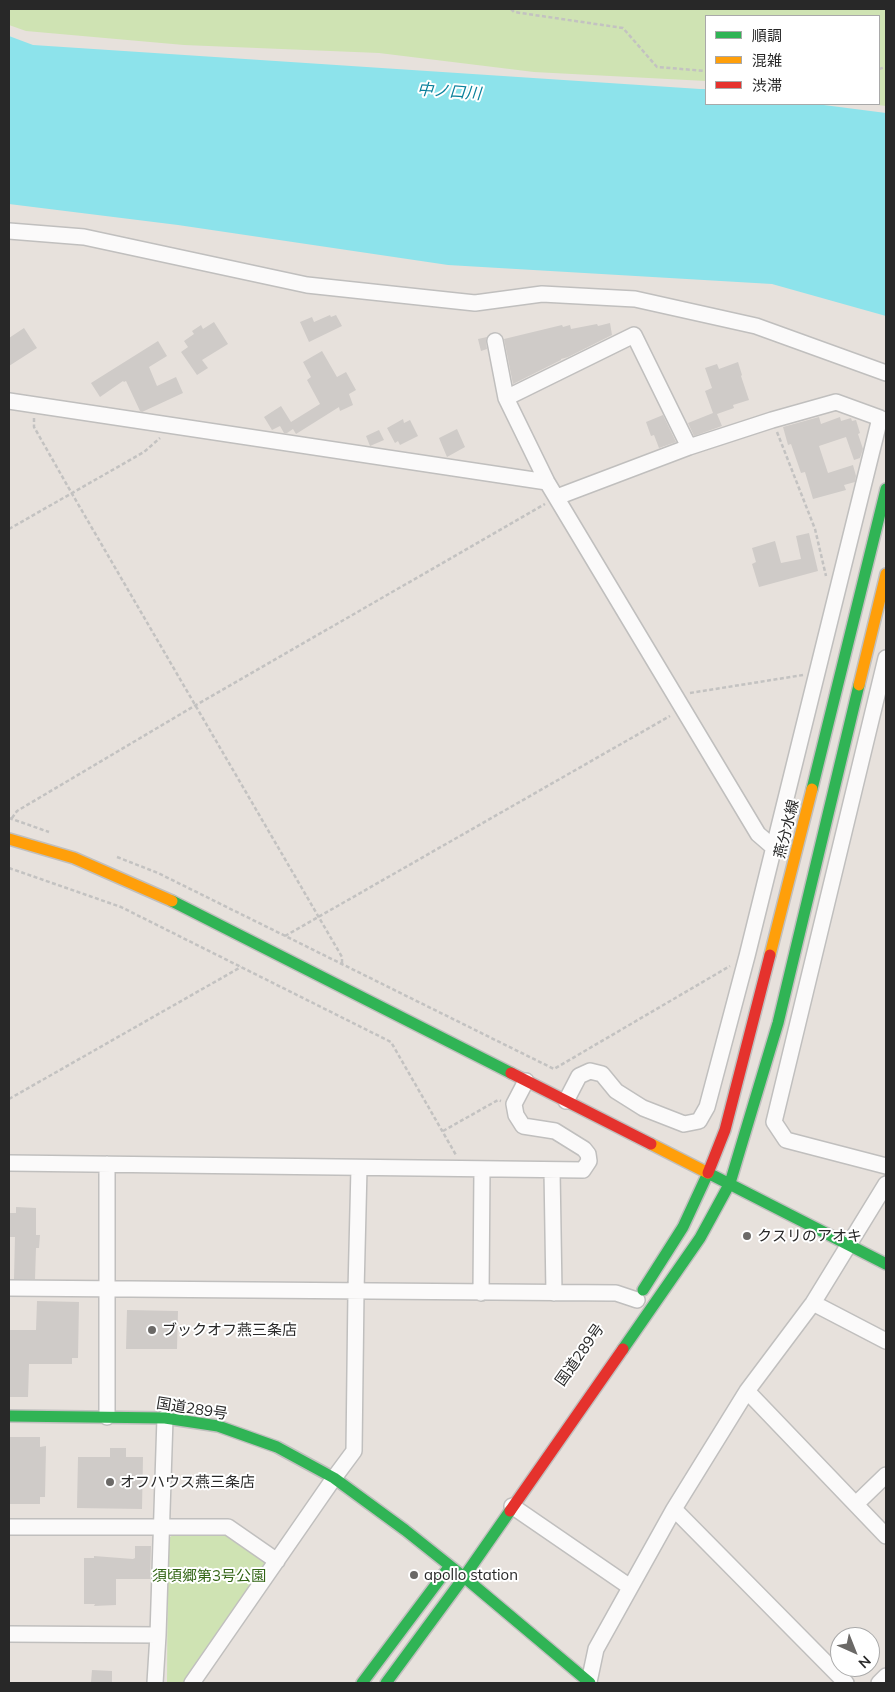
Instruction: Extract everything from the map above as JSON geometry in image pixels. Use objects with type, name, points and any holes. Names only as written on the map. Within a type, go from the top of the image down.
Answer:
[{"type":"main road","name":"燕分水線","points":[[708,1173],[725,1130],[754,1022],[886,489]]},
{"type":"main road","points":[[730,1183],[778,1023],[886,574]]},
{"type":"main road","points":[[9,839],[74,858],[179,904],[886,1264]]},
{"type":"main road","points":[[634,1304],[683,1227],[708,1173]]},
{"type":"main road","name":"国道289号","points":[[9,1416],[165,1418],[218,1426],[277,1448],[334,1478],[451,1563],[464,1577],[700,1238],[730,1183]]},
{"type":"main road","points":[[362,1683],[451,1563]]},
{"type":"main road","points":[[386,1683],[464,1577],[589,1683]]},
{"type":"street","points":[[9,231],[84,237],[307,285],[396,295],[475,303],[542,294],[635,299],[756,326],[886,373]]},
{"type":"street","points":[[506,398],[634,335],[689,447]]},
{"type":"street","points":[[495,342],[506,398],[547,482],[558,497],[758,834],[773,847]]},
{"type":"street","points":[[9,400],[547,482]]},
{"type":"street","points":[[558,497],[689,447],[772,420],[836,402],[880,418],[707,1107],[699,1121],[684,1124],[643,1108],[616,1091],[602,1074],[590,1071],[579,1076],[566,1101]]},
{"type":"street","points":[[886,658],[774,1122],[786,1140],[886,1166]]},
{"type":"street","points":[[9,1163],[583,1170],[589,1161],[588,1154],[584,1149],[555,1131],[523,1126],[516,1116],[514,1104],[526,1081]]},
{"type":"street","points":[[107,1164],[107,1417]]},
{"type":"street","points":[[192,1683],[354,1451],[359,1168]]},
{"type":"street","points":[[481,1293],[482,1169]]},
{"type":"street","points":[[552,1170],[554,1292]]},
{"type":"street","points":[[589,1683],[596,1649],[674,1509],[747,1391],[813,1303],[886,1184]]},
{"type":"street","points":[[9,1288],[616,1293],[634,1304]]},
{"type":"street","points":[[813,1303],[886,1342]]},
{"type":"street","points":[[747,1391],[886,1536]]},
{"type":"street","points":[[155,1683],[165,1418]]},
{"type":"street","points":[[856,1504],[886,1475]]},
{"type":"street","points":[[512,1506],[630,1587]]},
{"type":"street","points":[[674,1509],[846,1683]]},
{"type":"street","points":[[9,1527],[228,1527],[277,1561]]},
{"type":"street","points":[[9,1634],[158,1635]]},
{"type":"street","points":[[879,1683],[886,1676]]},
{"type":"path","points":[[511,9],[514,12],[624,28],[657,67],[705,71]]},
{"type":"path","points":[[33,404],[34,426],[342,957],[342,964]]},
{"type":"path","points":[[772,420],[814,529],[828,584],[838,586]]},
{"type":"path","points":[[9,529],[144,452],[159,440],[169,424]]},
{"type":"path","points":[[9,827],[10,818],[17,811],[196,705],[558,497]]},
{"type":"path","points":[[285,936],[683,708],[687,693],[817,673]]},
{"type":"path","points":[[10,818],[55,834]]},
{"type":"path","points":[[116,856],[158,873],[554,1069],[746,956]]},
{"type":"path","points":[[9,868],[121,907],[391,1042],[464,1169]]},
{"type":"path","points":[[9,1099],[241,966]]},
{"type":"path","points":[[443,1131],[498,1100],[514,1104]]},
{"type":"green space","points":[[9,9],[886,9],[886,106],[878,105],[880,105],[880,15],[705,15],[705,81],[534,72],[379,53],[184,45],[26,31],[9,25]]},
{"type":"green space","name":"須頃郷第3号公園","points":[[174,1534],[225,1535],[233,1538],[264,1561],[264,1569],[185,1683],[167,1683],[168,1539]]},
{"type":"water","name":"中ノ口川","points":[[9,36],[33,45],[705,89],[705,105],[824,105],[886,113],[886,316],[772,284],[448,265],[178,225],[9,204]]},
{"type":"building","points":[[330,315],[331,317],[336,315],[342,326],[309,342],[300,322],[312,317],[314,322]]},
{"type":"building","points":[[214,322],[228,344],[202,360],[208,368],[197,375],[181,352],[188,347],[184,341],[194,334],[192,331],[201,325],[203,329]]},
{"type":"building","points":[[610,323],[612,335],[513,384],[504,339],[562,325],[563,327],[570,325],[571,329]]},
{"type":"building","points":[[24,328],[37,348],[9,366],[9,338]]},
{"type":"building","points":[[487,337],[487,349],[481,351],[478,339]]},
{"type":"building","points":[[158,341],[167,356],[149,367],[157,386],[176,377],[183,393],[142,412],[126,381],[123,381],[100,397],[91,383]]},
{"type":"building","points":[[322,351],[337,377],[346,372],[356,390],[349,394],[353,405],[340,411],[339,407],[296,434],[293,429],[284,433],[280,426],[272,430],[264,417],[281,406],[291,422],[320,404],[307,380],[311,377],[303,362]]},
{"type":"building","points":[[738,362],[749,400],[733,405],[734,408],[717,414],[722,426],[694,436],[688,423],[713,413],[705,391],[712,388],[705,368],[717,364],[719,369]]},
{"type":"building","points":[[663,415],[676,442],[659,448],[654,435],[651,436],[646,422]]},
{"type":"building","points":[[819,417],[821,424],[840,417],[841,421],[851,418],[852,421],[856,420],[863,449],[860,458],[854,460],[846,437],[819,446],[828,473],[853,465],[856,476],[855,482],[844,485],[846,490],[813,499],[805,472],[801,473],[791,444],[788,445],[783,427]]},
{"type":"building","points":[[403,419],[404,423],[410,420],[418,436],[400,445],[398,441],[395,443],[387,428]]},
{"type":"building","points":[[457,429],[465,447],[447,457],[439,438]]},
{"type":"building","points":[[379,430],[384,440],[370,446],[366,436]]},
{"type":"building","points":[[809,533],[818,571],[759,587],[752,564],[756,562],[752,548],[775,541],[781,563],[801,559],[796,536]]},
{"type":"building","points":[[16,1207],[36,1208],[36,1235],[40,1235],[39,1248],[36,1248],[35,1279],[14,1279],[15,1237],[9,1237],[9,1213],[16,1213]]},
{"type":"building","points":[[37,1301],[79,1302],[78,1358],[72,1358],[72,1364],[29,1364],[28,1397],[9,1397],[9,1330],[36,1330]]},
{"type":"building","name":"ブックオフ燕三条店","points":[[127,1310],[178,1311],[177,1349],[126,1349]]},
{"type":"building","points":[[9,1437],[40,1437],[40,1447],[46,1446],[45,1497],[40,1497],[40,1504],[9,1504]]},
{"type":"building","name":"オフハウス燕三条店","points":[[110,1448],[126,1448],[126,1457],[143,1457],[142,1509],[77,1508],[78,1457],[110,1457]]},
{"type":"building","points":[[135,1546],[151,1546],[150,1579],[116,1579],[116,1605],[94,1606],[95,1604],[84,1604],[84,1558],[94,1558],[94,1556],[133,1559],[135,1558]]},
{"type":"building","points":[[92,1670],[112,1671],[112,1683],[91,1682]]},
{"type":"traffic: fast","points":[[812,789],[886,489]]},
{"type":"traffic: fast","points":[[730,1183],[778,1023],[859,685]]},
{"type":"traffic: fast","points":[[172,901],[511,1073]]},
{"type":"traffic: fast","points":[[643,1290],[683,1227],[708,1173],[886,1264]]},
{"type":"traffic: fast","points":[[623,1349],[700,1238],[730,1183]]},
{"type":"traffic: fast","points":[[9,1416],[165,1418],[218,1426],[277,1447],[334,1478],[405,1530],[464,1577],[510,1511]]},
{"type":"traffic: fast","points":[[362,1683],[449,1567]]},
{"type":"traffic: fast","points":[[386,1683],[464,1577],[590,1683]]},
{"type":"traffic: slow","points":[[859,685],[886,574]]},
{"type":"traffic: slow","points":[[770,955],[812,789]]},
{"type":"traffic: slow","points":[[9,839],[74,858],[172,901]]},
{"type":"traffic: slow","points":[[651,1144],[708,1173]]},
{"type":"traffic: jam","points":[[708,1173],[725,1130],[770,955]]},
{"type":"traffic: jam","points":[[511,1073],[651,1144]]},
{"type":"traffic: jam","points":[[510,1511],[623,1349]]},
{"type":"place","name":"クスリのアオキ","points":[[747,1236]]},
{"type":"place","name":"ブックオフ燕三条店","points":[[152,1330]]},
{"type":"place","name":"オフハウス燕三条店","points":[[110,1482]]},
{"type":"place","name":"apollo station","points":[[414,1575]]}]
